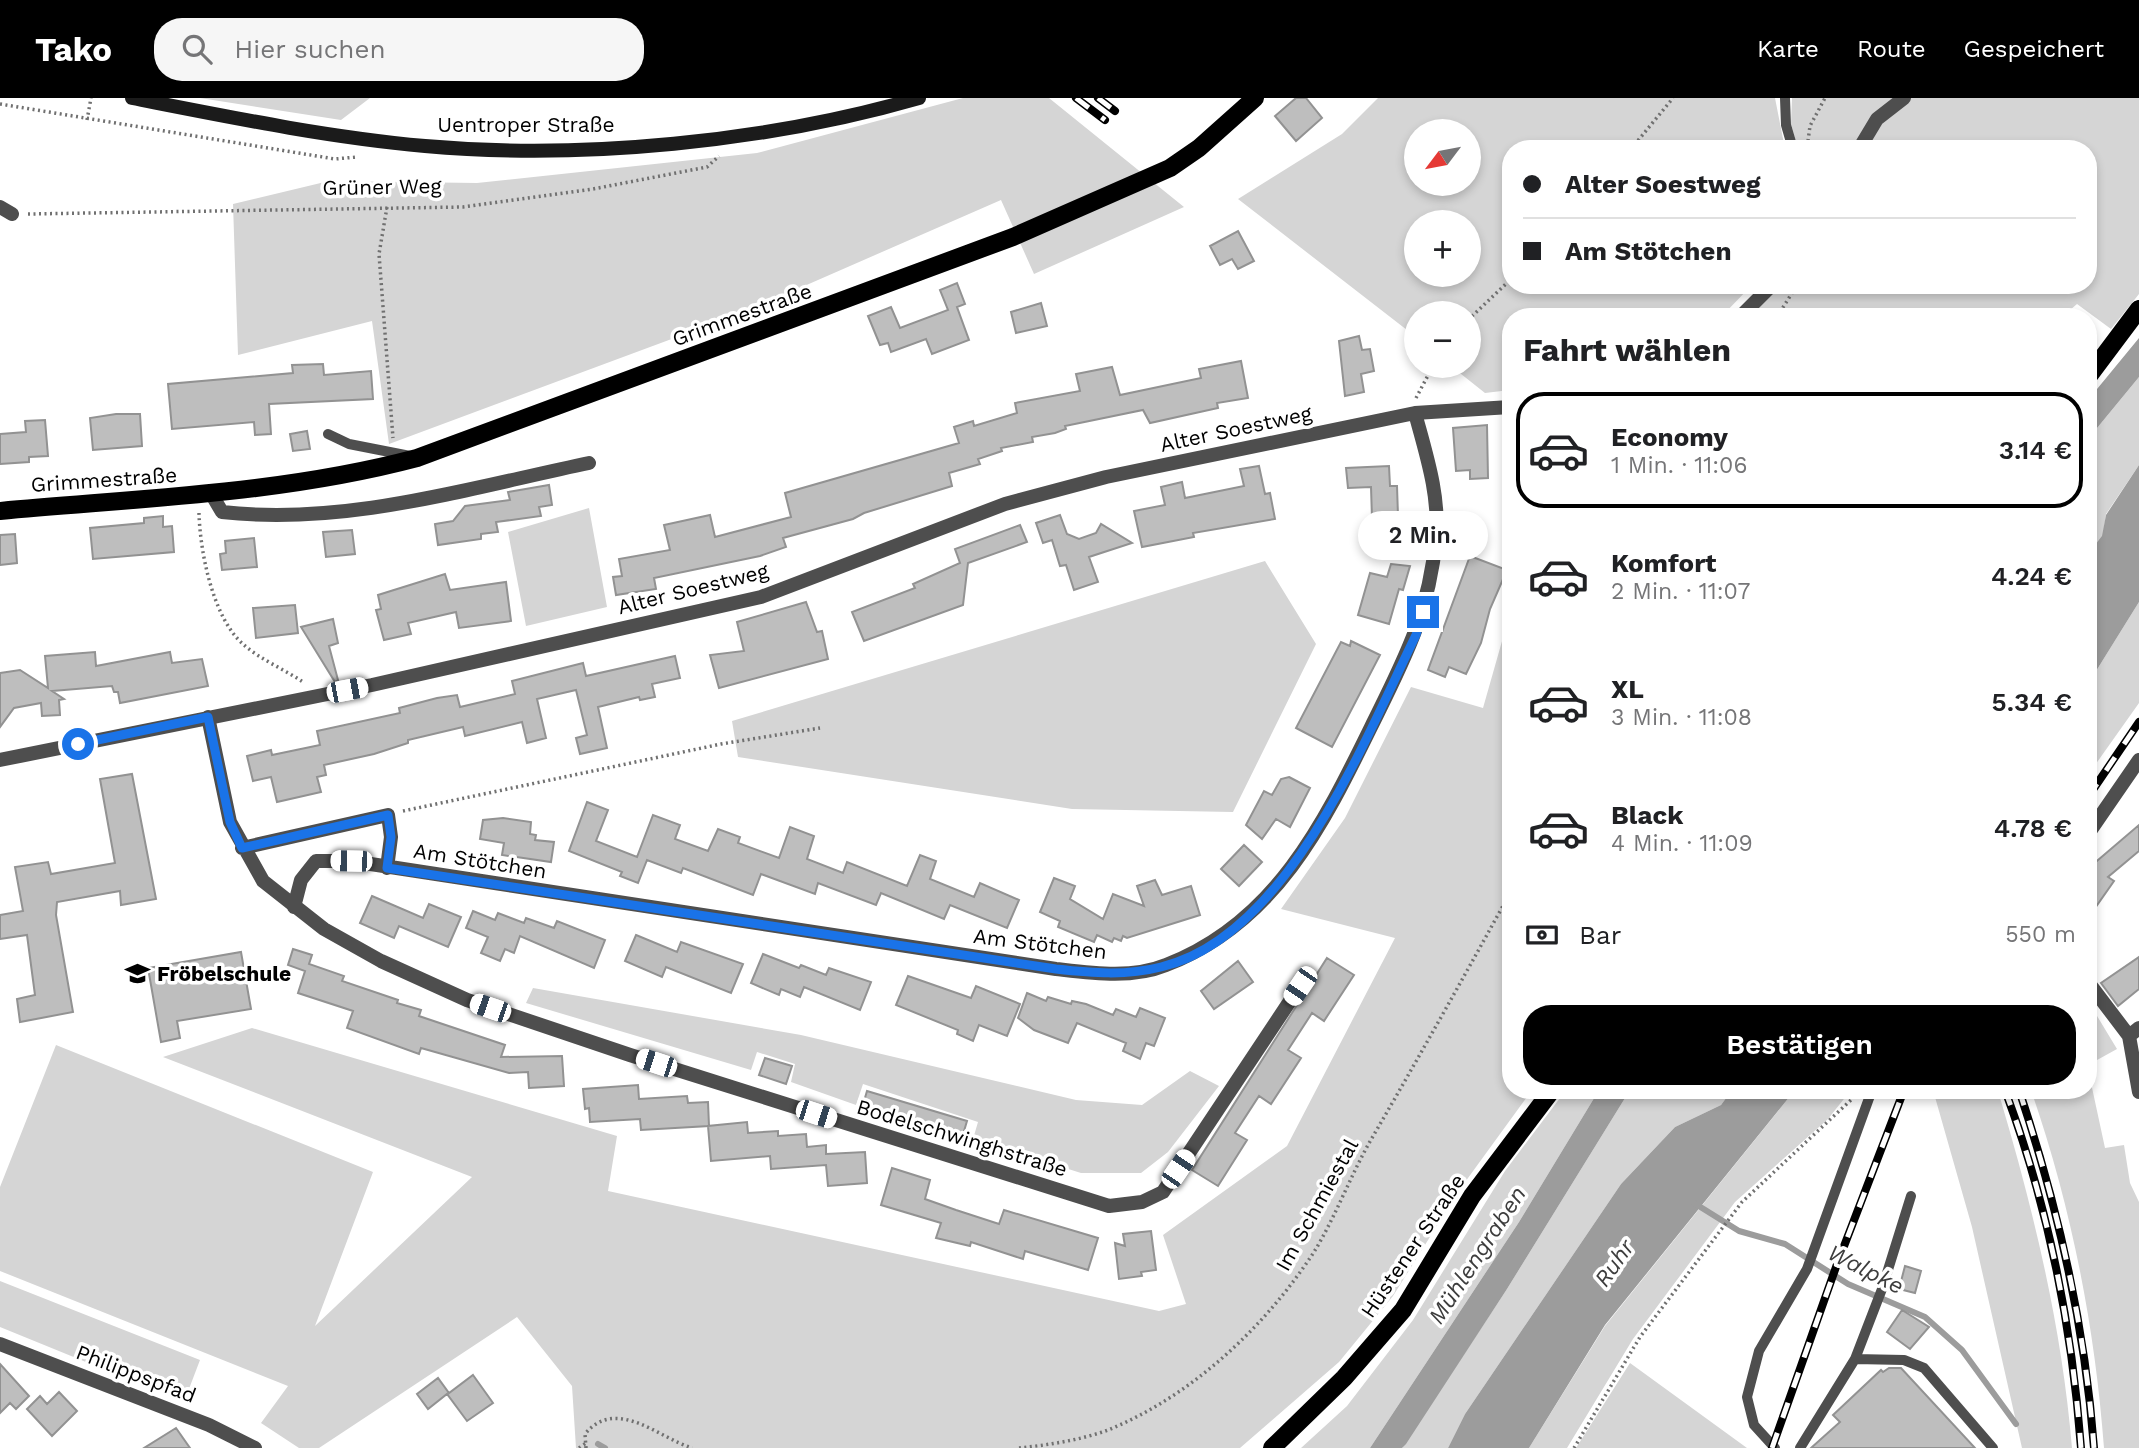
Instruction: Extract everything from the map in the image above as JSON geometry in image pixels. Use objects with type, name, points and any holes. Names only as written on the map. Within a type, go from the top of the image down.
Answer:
[{"type":"main road","name":"Uentroper Straße","points":[[132,98],[308,132],[392,143],[487,149],[609,147],[733,135],[836,119],[919,98]]},
{"type":"main road","name":"Grimmestraße","points":[[0,511],[212,495],[379,468],[417,458],[1013,237],[1170,168],[1199,148],[1255,98]]},
{"type":"main road","points":[[2097,365],[2139,309]]},
{"type":"main road","name":"Hüstener Straße","points":[[1272,1448],[1344,1378],[1403,1310],[1472,1196],[1545,1099]]},
{"type":"street","points":[[1864,140],[1877,119],[1904,98]]},
{"type":"street","points":[[1749,308],[1763,294]]},
{"type":"street","name":"Alter Soestweg","points":[[0,760],[322,695],[761,597],[1005,505],[1058,489],[1415,413],[1502,408]]},
{"type":"street","name":"Am Stötchen","points":[[294,907],[301,880],[316,861],[351,861],[1108,975],[1163,967],[1193,954],[1222,937],[1261,904],[1299,858],[1326,817],[1416,635],[1429,589],[1436,536],[1433,482],[1415,413]]},
{"type":"street","points":[[212,495],[222,512],[268,517],[359,511],[589,463]]},
{"type":"street","name":"Bodelschwinghstraße","points":[[208,717],[230,822],[242,848],[263,881],[324,929],[381,961],[467,1000],[630,1055],[1109,1206],[1142,1202],[1163,1192],[1300,986]]},
{"type":"street","points":[[2097,821],[2139,760]]},
{"type":"street","points":[[242,848],[388,815],[391,837],[387,868]]},
{"type":"street","points":[[2097,992],[2134,1032],[2139,1092]]},
{"type":"street","name":"Philippspfad","points":[[0,1343],[209,1425],[255,1448]]},
{"type":"lane","points":[[1785,98],[1791,140]]},
{"type":"lane","points":[[328,434],[349,444],[417,458]]},
{"type":"lane","points":[[1775,1448],[1754,1426],[1747,1397],[1759,1351],[1807,1269],[1869,1099]]},
{"type":"lane","points":[[1800,1448],[1855,1359],[1882,1289],[1911,1196]]},
{"type":"lane","points":[[1855,1359],[1904,1360],[1924,1368],[1993,1448]]},
{"type":"path","points":[[87,120],[91,98]]},
{"type":"path","points":[[1639,140],[1674,98]]},
{"type":"path","points":[[1809,140],[1811,126],[1825,98]]},
{"type":"path","points":[[0,104],[335,159],[366,156],[392,143]]},
{"type":"path","name":"Grüner Weg","points":[[4,212],[463,207],[593,189],[707,167],[714,163],[733,135]]},
{"type":"path","points":[[370,448],[393,438],[379,254],[387,207]]},
{"type":"path","points":[[1481,307],[1502,287]]},
{"type":"path","points":[[1415,413],[1416,396],[1426,378]]},
{"type":"path","points":[[199,533],[220,616],[243,645],[322,695]]},
{"type":"path","points":[[388,815],[722,744],[820,728]]},
{"type":"path","name":"Im Schmiestal","points":[[1019,1448],[1106,1430],[1150,1409],[1182,1390],[1268,1312],[1315,1249],[1347,1182],[1502,907]]},
{"type":"path","points":[[1574,1448],[1640,1337],[1716,1234],[1742,1202],[1851,1099]]},
{"type":"path","points":[[579,1448],[586,1446],[585,1434],[590,1427],[614,1418],[644,1425],[692,1448]]},
{"type":"shaded area","points":[[200,98],[370,98],[341,120]]},
{"type":"shaded area","points":[[963,98],[1049,98],[1184,207],[1034,274],[1001,200],[747,311],[389,444],[372,321],[238,355],[233,204],[329,181],[477,183],[757,153]]},
{"type":"shaded area","points":[[1378,98],[1775,98],[1783,140],[1502,140],[1502,294],[1743,294],[1730,308],[1502,308],[1502,391],[1485,393],[1466,378],[1481,378],[1481,301],[1404,301],[1404,328],[1238,199],[1342,134]]},
{"type":"shaded area","points":[[1792,98],[2139,98],[2139,294],[2111,329],[2097,319],[2097,308],[2082,308],[2077,304],[2072,308],[1756,308],[1769,294],[2097,294],[2097,140],[1795,140],[1791,124]]},
{"type":"shaded area","points":[[2139,377],[2139,465],[2106,514],[2103,536],[2097,543],[2097,428]]},
{"type":"shaded area","points":[[589,508],[607,607],[526,626],[508,532]]},
{"type":"shaded area","points":[[1265,561],[1316,644],[1233,812],[1072,809],[738,757],[732,721]]},
{"type":"shaded area","points":[[2139,602],[2139,703],[2097,762],[2097,670]]},
{"type":"shaded area","points":[[1502,641],[1502,1099],[1525,1099],[1460,1189],[1393,1296],[1339,1362],[1240,1448],[576,1448],[572,1386],[517,1317],[319,1448],[299,1448],[261,1423],[288,1386],[0,1271],[0,1187],[56,1045],[373,1172],[315,1326],[472,1177],[163,1057],[252,1028],[617,1136],[608,1191],[1159,1311],[1186,1304],[1163,1235],[1287,1146],[1395,938],[1281,909],[1345,818],[1411,687],[1483,708]]},
{"type":"shaded area","points":[[533,988],[801,1035],[1076,1100],[1142,1105],[1190,1071],[1219,1086],[1168,1152],[1141,1173],[1081,1173],[973,1139],[978,1122],[863,1084],[856,1105],[791,1082],[795,1064],[757,1052],[751,1070],[526,1003]]},
{"type":"shaded area","points":[[2097,1016],[2117,1049],[2097,1060]]},
{"type":"shaded area","points":[[1559,1099],[1594,1099],[1519,1222],[1370,1448],[1301,1448],[1347,1406],[1413,1320],[1505,1171]]},
{"type":"shaded area","points":[[1624,1099],[1725,1099],[1721,1105],[1675,1127],[1621,1184],[1465,1414],[1448,1448],[1402,1448],[1507,1289]]},
{"type":"shaded area","points":[[1788,1099],[1844,1099],[1828,1119],[1735,1202],[1633,1339],[1567,1448],[1529,1448],[1605,1326]]},
{"type":"shaded area","points":[[1936,1099],[2000,1099],[2046,1273],[2072,1448],[2022,1448],[1972,1227]]},
{"type":"shaded area","points":[[2034,1099],[2094,1099],[2105,1148],[2124,1145],[2130,1183],[2139,1202],[2139,1448],[2104,1448],[2094,1357],[2079,1267]]},
{"type":"shaded area","points":[[0,1281],[200,1360],[184,1402],[0,1327]]},
{"type":"shaded area","points":[[1630,1363],[1747,1448],[1576,1448]]},
{"type":"water","points":[[2139,338],[2139,377],[2097,428],[2097,389]]},
{"type":"water","points":[[2139,465],[2139,602],[2097,670],[2097,542],[2102,536],[2106,515]]},
{"type":"water","points":[[1594,1099],[1624,1099],[1507,1289],[1406,1444],[1402,1448],[1370,1448],[1519,1222]]},
{"type":"water","name":"Ruhr","points":[[1725,1099],[1788,1099],[1605,1325],[1529,1448],[1448,1448],[1465,1414],[1621,1184],[1675,1127],[1721,1105]]},
{"type":"building","points":[[1296,98],[1306,98],[1322,118],[1296,141],[1275,116]]},
{"type":"building","points":[[1238,231],[1254,261],[1238,269],[1232,259],[1220,265],[1210,246]]},
{"type":"building","points":[[957,283],[965,304],[957,307],[969,340],[932,354],[926,339],[891,352],[888,343],[880,345],[868,316],[891,307],[900,328],[948,310],[940,290]]},
{"type":"building","points":[[1041,303],[1047,326],[1016,333],[1011,312]]},
{"type":"building","points":[[1359,336],[1362,350],[1370,349],[1374,371],[1361,374],[1364,392],[1345,396],[1339,341]]},
{"type":"building","points":[[1241,361],[1248,398],[1217,403],[1218,408],[1150,423],[1143,410],[1065,426],[1066,429],[1055,433],[1032,437],[1033,442],[1001,448],[1002,451],[978,459],[980,464],[949,473],[952,486],[864,513],[853,519],[783,538],[786,547],[760,556],[654,578],[656,589],[616,595],[613,577],[622,576],[619,559],[670,550],[664,525],[710,515],[715,537],[791,517],[785,493],[959,443],[954,427],[973,421],[974,426],[1017,413],[1015,403],[1080,391],[1076,374],[1112,367],[1120,395],[1201,378],[1199,369]]},
{"type":"building","points":[[323,364],[324,375],[371,371],[373,399],[269,404],[271,434],[255,435],[254,422],[172,429],[168,384],[293,373],[292,365]]},
{"type":"building","points":[[140,414],[142,446],[93,450],[90,418]]},
{"type":"building","points":[[45,420],[48,456],[29,457],[29,462],[0,464],[0,434],[26,432],[25,421]]},
{"type":"building","points":[[1487,425],[1488,478],[1470,479],[1470,470],[1456,471],[1453,428]]},
{"type":"building","points":[[307,431],[310,449],[293,451],[290,434]]},
{"type":"building","points":[[1259,466],[1265,494],[1270,493],[1275,519],[1193,533],[1194,537],[1142,547],[1134,511],[1165,505],[1161,487],[1182,482],[1185,498],[1244,486],[1240,469]]},
{"type":"building","points":[[1389,466],[1390,486],[1397,486],[1398,516],[1372,518],[1371,487],[1348,488],[1346,468]]},
{"type":"building","points":[[549,485],[552,505],[539,507],[541,516],[496,522],[498,532],[481,534],[481,539],[438,545],[435,524],[453,521],[465,506],[510,500],[508,492]]},
{"type":"building","points":[[1060,515],[1067,534],[1079,539],[1096,533],[1101,524],[1132,543],[1089,557],[1098,582],[1074,590],[1066,565],[1060,566],[1052,540],[1043,543],[1036,523]]},
{"type":"building","points":[[163,516],[163,527],[172,526],[174,552],[93,559],[90,528],[144,523],[144,518]]},
{"type":"building","points":[[1020,525],[1027,542],[968,563],[963,605],[864,641],[852,612],[915,588],[913,584],[960,563],[955,549]]},
{"type":"building","points":[[352,530],[355,554],[326,557],[323,532]]},
{"type":"building","points":[[15,534],[17,563],[0,565],[0,535]]},
{"type":"building","points":[[254,538],[257,567],[222,570],[220,554],[226,553],[225,541]]},
{"type":"building","points":[[1470,556],[1502,568],[1502,581],[1490,609],[1481,643],[1466,674],[1449,667],[1445,677],[1428,670]]},
{"type":"building","points":[[1391,564],[1410,566],[1403,590],[1399,589],[1389,624],[1358,615],[1370,573],[1387,577]]},
{"type":"building","points":[[445,574],[450,590],[506,582],[511,621],[459,628],[456,612],[408,623],[411,634],[384,640],[376,610],[381,609],[378,595]]},
{"type":"building","points":[[806,602],[817,632],[822,631],[828,659],[719,688],[710,655],[744,651],[737,622]]},
{"type":"building","points":[[295,605],[298,633],[256,638],[253,608]]},
{"type":"building","points":[[333,619],[338,643],[329,646],[338,680],[335,682],[301,627]]},
{"type":"building","points":[[1351,641],[1380,655],[1332,747],[1296,728],[1341,642],[1350,646]]},
{"type":"building","points":[[95,652],[96,666],[170,652],[172,663],[202,659],[208,686],[120,703],[118,692],[114,692],[112,686],[52,691],[64,699],[59,700],[60,715],[42,716],[41,703],[14,708],[0,727],[0,673],[20,670],[48,688],[45,656]]},
{"type":"building","points":[[675,656],[680,678],[652,684],[655,697],[640,700],[639,697],[598,707],[607,748],[580,754],[576,738],[587,735],[576,690],[537,699],[546,738],[527,743],[522,722],[465,736],[463,727],[408,740],[408,743],[374,754],[324,765],[326,775],[317,777],[321,792],[277,802],[271,777],[253,781],[247,756],[271,750],[272,755],[320,745],[317,731],[400,713],[399,708],[437,698],[457,695],[460,707],[515,694],[512,681],[583,663],[586,676]]},
{"type":"building","points":[[132,774],[156,899],[121,905],[120,891],[57,902],[56,915],[73,1012],[20,1022],[17,999],[35,995],[27,935],[0,939],[0,915],[23,911],[15,867],[48,862],[51,874],[115,863],[100,779]]},
{"type":"building","points":[[1289,777],[1310,788],[1290,827],[1276,819],[1262,839],[1246,825],[1264,791],[1272,795],[1281,779]]},
{"type":"building","points":[[587,802],[608,810],[596,841],[637,857],[653,815],[680,825],[675,839],[708,851],[718,829],[740,837],[738,843],[779,858],[790,827],[814,836],[807,859],[843,873],[847,862],[907,886],[920,855],[936,861],[930,879],[974,897],[980,883],[1019,900],[1007,928],[950,905],[944,919],[881,893],[876,905],[818,883],[815,894],[761,874],[753,895],[683,868],[681,873],[647,860],[638,883],[620,876],[622,872],[569,851]]},
{"type":"building","points":[[503,818],[531,822],[530,834],[536,835],[535,840],[554,842],[551,862],[502,855],[504,843],[480,839],[483,820]]},
{"type":"building","points":[[2139,825],[2139,851],[2108,877],[2114,881],[2097,905],[2097,861]]},
{"type":"building","points":[[1244,845],[1262,862],[1239,886],[1221,869]]},
{"type":"building","points":[[1054,878],[1075,886],[1070,899],[1103,919],[1113,894],[1144,906],[1137,886],[1155,880],[1162,895],[1191,886],[1200,915],[1127,938],[1123,936],[1121,941],[1114,938],[1112,942],[1097,935],[1094,942],[1058,927],[1060,921],[1040,912]]},
{"type":"building","points":[[372,896],[423,918],[429,904],[461,917],[448,947],[399,926],[394,938],[360,923]]},
{"type":"building","points":[[473,911],[495,920],[498,913],[524,923],[526,918],[554,928],[557,921],[605,940],[594,968],[520,936],[514,953],[505,949],[500,961],[481,953],[488,937],[466,928]]},
{"type":"building","points":[[636,935],[677,952],[681,942],[743,964],[731,993],[666,967],[662,977],[625,961]]},
{"type":"building","points":[[293,949],[312,955],[309,964],[344,976],[342,981],[421,1010],[419,1016],[505,1045],[501,1057],[562,1056],[564,1086],[529,1088],[528,1072],[509,1073],[421,1048],[419,1054],[347,1028],[353,1011],[298,993],[305,971],[288,965]]},
{"type":"building","points":[[241,952],[251,1009],[177,1021],[180,1038],[161,1042],[148,968]]},
{"type":"building","points":[[763,954],[826,975],[829,968],[871,982],[860,1010],[804,987],[800,997],[781,989],[779,995],[751,983]]},
{"type":"building","points":[[2139,957],[2139,989],[2118,1006],[2101,983]]},
{"type":"building","points":[[1327,958],[1354,975],[1324,1021],[1312,1013],[1288,1050],[1301,1058],[1271,1104],[1259,1096],[1235,1133],[1247,1140],[1218,1186],[1192,1170]]},
{"type":"building","points":[[1238,961],[1253,982],[1214,1009],[1201,991]]},
{"type":"building","points":[[908,976],[971,998],[976,986],[1020,1004],[1007,1036],[979,1025],[973,1041],[957,1034],[958,1030],[896,1005]]},
{"type":"building","points":[[1027,993],[1046,1001],[1048,997],[1071,1004],[1072,1001],[1086,1004],[1113,1015],[1116,1009],[1136,1017],[1140,1008],[1165,1018],[1154,1046],[1146,1043],[1140,1059],[1123,1051],[1126,1043],[1077,1023],[1068,1043],[1034,1030],[1018,1018]]},
{"type":"building","points":[[765,1058],[792,1066],[786,1084],[759,1075]]},
{"type":"building","points":[[638,1085],[639,1099],[687,1096],[688,1103],[708,1102],[709,1126],[641,1130],[640,1119],[590,1122],[589,1108],[585,1109],[583,1089]]},
{"type":"building","points":[[867,1091],[967,1121],[962,1138],[862,1108]]},
{"type":"building","points":[[747,1122],[748,1133],[778,1131],[778,1136],[806,1134],[807,1147],[826,1145],[826,1154],[865,1152],[867,1183],[828,1186],[826,1165],[771,1169],[770,1156],[711,1161],[708,1126]]},
{"type":"building","points":[[892,1168],[930,1180],[925,1199],[956,1210],[999,1224],[1004,1210],[1098,1238],[1088,1270],[1025,1251],[1023,1259],[971,1242],[970,1246],[936,1238],[941,1223],[881,1205]]},
{"type":"building","points":[[1151,1231],[1156,1270],[1141,1272],[1142,1276],[1119,1279],[1115,1243],[1125,1246],[1123,1234]]},
{"type":"building","points":[[1905,1266],[1921,1271],[1915,1293],[1899,1289]]},
{"type":"building","points":[[1902,1310],[1929,1327],[1910,1349],[1887,1332]]},
{"type":"building","points":[[0,1364],[29,1396],[16,1409],[10,1403],[0,1413]]},
{"type":"building","points":[[1889,1368],[1901,1368],[1975,1448],[1811,1448],[1840,1422],[1833,1415],[1881,1370],[1883,1372]]},
{"type":"building","points":[[473,1375],[493,1403],[467,1421],[447,1394],[428,1409],[417,1394],[438,1378],[449,1393]]},
{"type":"building","points":[[59,1392],[77,1411],[52,1436],[27,1409],[40,1396],[47,1404]]},
{"type":"building","points":[[176,1428],[190,1448],[144,1448]]},
{"type":"waterway","name":"Walpke","points":[[1694,1203],[1739,1231],[1785,1244],[1848,1284],[1925,1317],[1962,1350],[2016,1424]]},
{"type":"waterway","points":[[598,1444],[605,1448]]},
{"type":"railway","points":[[1076,98],[1105,120]]},
{"type":"railway","points":[[1098,98],[1115,111]]},
{"type":"railway","points":[[2097,784],[2139,722]]},
{"type":"railway","points":[[1772,1448],[1836,1267],[1901,1099]]},
{"type":"railway","points":[[2008,1099],[2034,1177],[2056,1266],[2071,1357],[2081,1448]]},
{"type":"railway","points":[[2022,1099],[2046,1178],[2068,1267],[2084,1357],[2094,1448]]},
{"type":"place","name":"Fröbelschule","points":[[137,974]]},
{"type":"route","points":[[78,744],[208,717],[230,822],[242,848],[388,815],[391,837],[387,868],[1108,975],[1163,967],[1193,954],[1222,937],[1261,904],[1299,858],[1326,817],[1416,635],[1423,612]]},
{"type":"water label","name":"Mühlengraben","points":[[1477,1255]]}]
